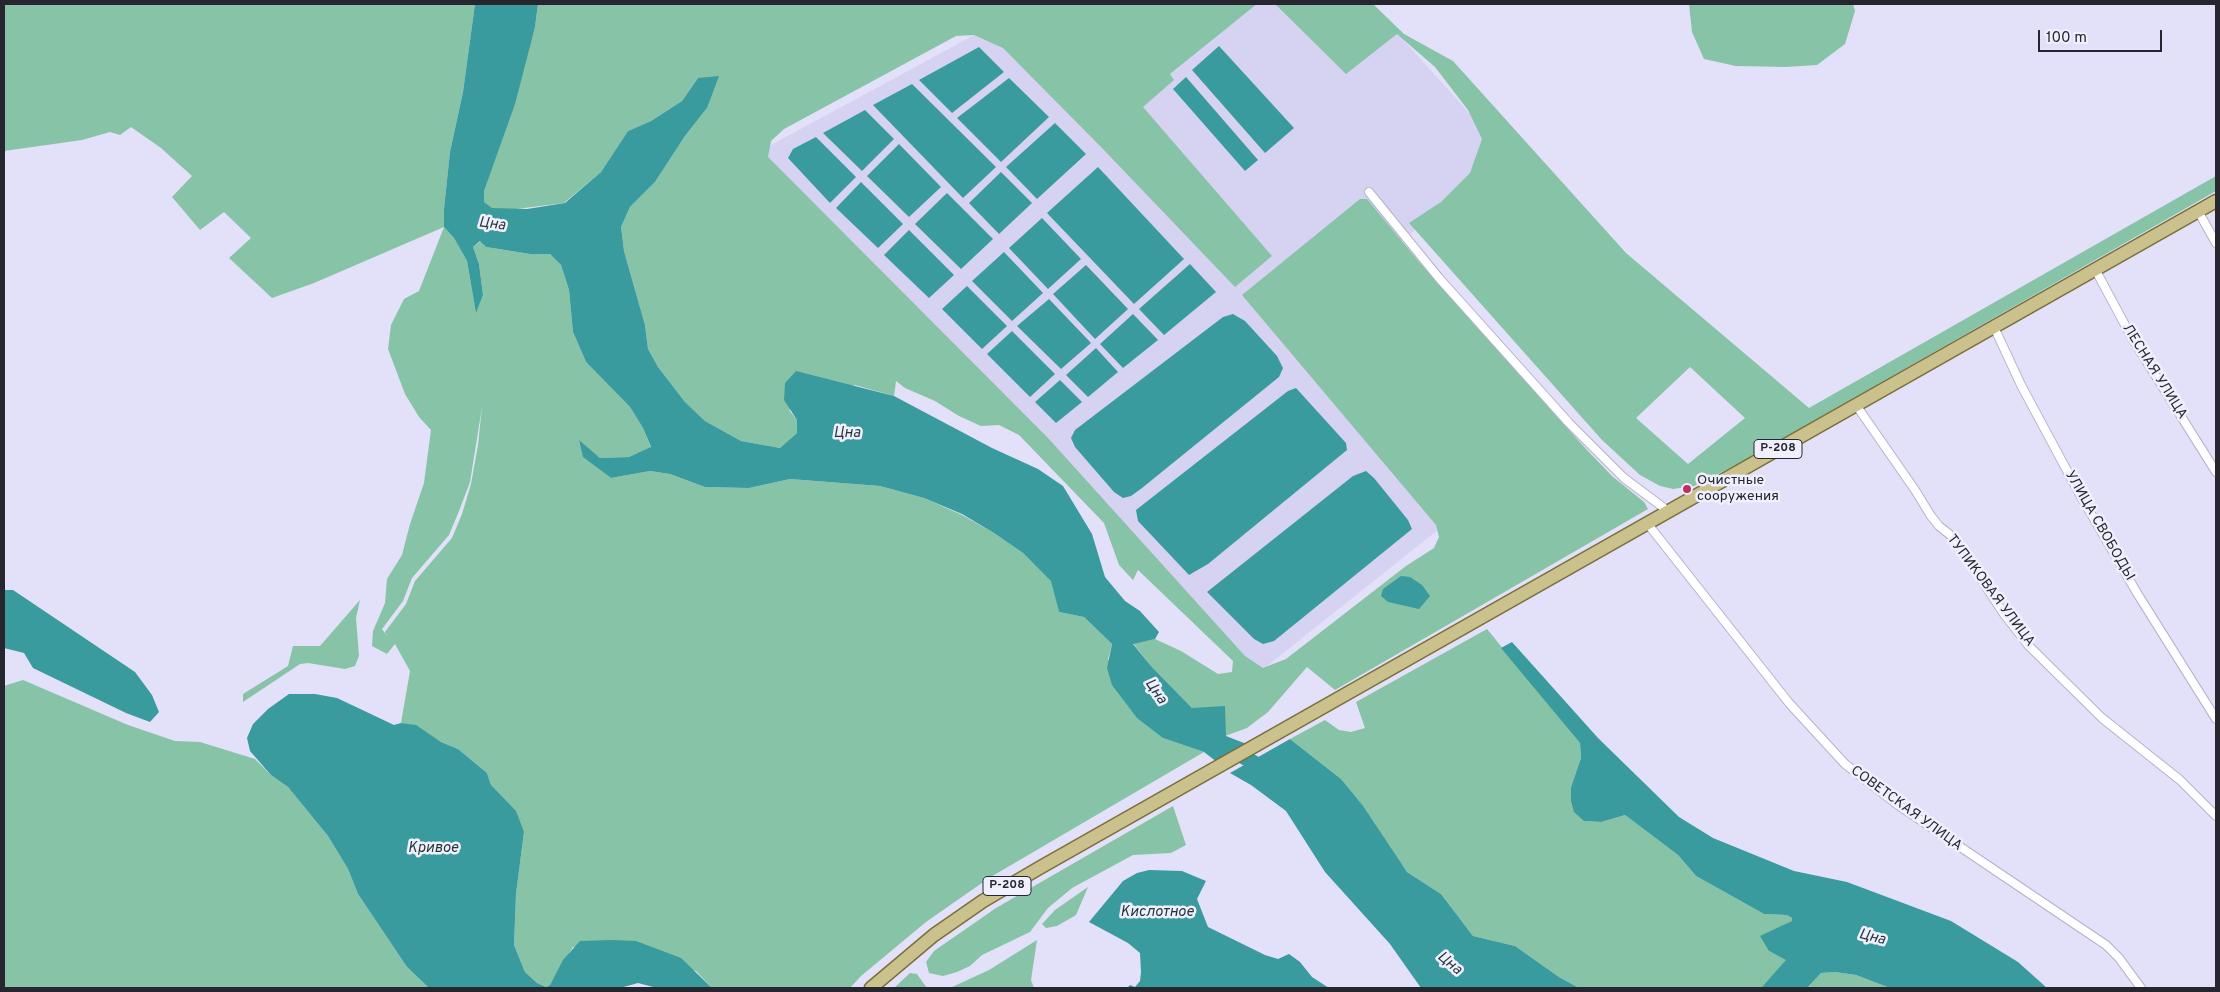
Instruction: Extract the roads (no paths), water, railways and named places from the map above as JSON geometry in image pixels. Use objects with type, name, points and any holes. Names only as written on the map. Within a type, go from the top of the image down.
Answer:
[{"type":"main road","name":"Р-208","points":[[871,988],[934,935],[983,901],[2216,201]]},
{"type":"street","points":[[1369,192],[1439,278],[1569,423],[1624,478],[1668,511]]},
{"type":"street","points":[[2198,211],[2216,243]]},
{"type":"street","name":"ЛЕСНАЯ УЛИЦА","points":[[2095,269],[2132,338],[2216,472]]},
{"type":"street","name":"УЛИЦА СВОБОДЫ","points":[[1994,327],[2020,385],[2079,494],[2137,593],[2216,718]]},
{"type":"street","name":"ТУПИКОВАЯ УЛИЦА","points":[[1856,405],[1910,482],[1931,516],[1939,526],[1954,538],[2004,614],[2029,646],[2102,718],[2180,780],[2215,812]]},
{"type":"street","name":"СОВЕТСКАЯ УЛИЦА","points":[[1647,523],[1789,703],[1845,764],[1898,806],[2106,945],[2119,958],[2141,988]]},
{"type":"water","name":"Цна","points":[[475,4],[538,4],[535,27],[515,104],[484,191],[484,202],[492,208],[527,209],[565,203],[601,172],[628,131],[651,121],[682,101],[698,78],[719,76],[707,108],[685,136],[655,182],[630,207],[621,227],[624,251],[645,325],[648,349],[658,367],[685,402],[705,421],[741,441],[780,448],[797,433],[797,420],[784,400],[785,383],[796,371],[894,396],[992,448],[1038,469],[1063,486],[1092,534],[1105,577],[1125,601],[1140,611],[1159,632],[1155,639],[1133,644],[1151,666],[1192,708],[1225,706],[1226,736],[1262,750],[1226,769],[1204,752],[1163,738],[1137,718],[1112,685],[1107,668],[1112,644],[1084,617],[1059,612],[1051,581],[1023,553],[962,514],[924,498],[880,486],[790,479],[749,488],[705,487],[670,474],[650,471],[611,478],[583,457],[579,440],[600,458],[629,457],[651,447],[643,428],[630,407],[586,362],[573,332],[569,290],[561,265],[550,254],[530,254],[486,247],[480,241],[473,247],[479,264],[483,295],[476,313],[467,261],[454,238],[444,227],[450,152],[463,92]]},
{"type":"water","points":[[1219,46],[1294,128],[1265,153],[1192,70]]},
{"type":"water","points":[[979,47],[1004,72],[952,113],[919,80]]},
{"type":"water","points":[[1186,77],[1258,160],[1245,171],[1173,89]]},
{"type":"water","points":[[1009,78],[1049,117],[1001,162],[957,118]]},
{"type":"water","points":[[912,84],[996,167],[963,198],[873,105]]},
{"type":"water","points":[[865,110],[894,139],[862,171],[823,133]]},
{"type":"water","points":[[1055,123],[1086,154],[1037,199],[1006,167]]},
{"type":"water","points":[[816,137],[856,177],[830,203],[788,158],[793,149]]},
{"type":"water","points":[[899,144],[941,187],[909,217],[867,176]]},
{"type":"water","points":[[1098,167],[1184,259],[1134,304],[1047,213]]},
{"type":"water","points":[[1001,172],[1032,203],[999,234],[969,203]]},
{"type":"water","points":[[861,182],[903,224],[878,248],[836,208]]},
{"type":"water","points":[[947,193],[993,239],[961,269],[915,224]]},
{"type":"water","points":[[1042,218],[1081,259],[1048,289],[1009,248]]},
{"type":"water","points":[[909,230],[954,275],[929,298],[884,255]]},
{"type":"water","points":[[1004,252],[1043,293],[1012,321],[972,281]]},
{"type":"water","points":[[1190,264],[1216,292],[1164,335],[1139,309]]},
{"type":"water","points":[[1086,265],[1128,309],[1095,339],[1053,294]]},
{"type":"water","points":[[967,286],[1007,326],[982,349],[942,309]]},
{"type":"water","points":[[1049,299],[1091,343],[1061,369],[1017,326]]},
{"type":"water","points":[[1133,314],[1158,340],[1123,368],[1100,344]]},
{"type":"water","points":[[1233,314],[1245,321],[1277,356],[1283,368],[1279,377],[1142,488],[1131,496],[1123,498],[1114,492],[1075,447],[1071,438],[1075,430],[1223,317]]},
{"type":"water","points":[[1012,331],[1055,374],[1030,397],[987,354]]},
{"type":"water","points":[[1096,348],[1118,372],[1088,397],[1066,375]]},
{"type":"water","points":[[1060,380],[1082,402],[1056,423],[1035,402]]},
{"type":"water","points":[[1296,388],[1346,443],[1347,450],[1208,564],[1189,575],[1138,521],[1136,510],[1288,391]]},
{"type":"water","points":[[1366,471],[1374,478],[1408,520],[1412,529],[1274,641],[1263,644],[1254,639],[1207,592],[1353,476]]},
{"type":"water","points":[[1401,576],[1410,577],[1422,585],[1430,596],[1419,609],[1388,602],[1381,596],[1383,589]]},
{"type":"water","points":[[4,590],[13,590],[135,672],[152,695],[159,712],[150,722],[126,713],[33,668],[24,653],[4,648]]},
{"type":"water","name":"Цна","points":[[1512,642],[1598,738],[1679,817],[1713,838],[1794,871],[1847,882],[1951,921],[2018,962],[2047,988],[1890,988],[1856,975],[1835,972],[1821,973],[1807,988],[1761,988],[1786,960],[1769,951],[1760,936],[1792,921],[1792,918],[1787,915],[1764,914],[1696,876],[1678,855],[1625,815],[1601,822],[1584,821],[1574,812],[1571,801],[1571,787],[1581,758],[1580,743],[1501,648]]},
{"type":"water","name":"Кривое","points":[[289,694],[315,694],[337,698],[394,725],[401,723],[416,725],[441,742],[458,749],[487,773],[491,785],[516,811],[524,832],[516,894],[514,945],[525,972],[537,983],[546,987],[550,985],[563,960],[580,941],[612,940],[636,941],[681,958],[712,988],[657,988],[638,983],[620,988],[429,988],[407,967],[358,894],[348,869],[328,836],[288,787],[271,775],[250,751],[247,738],[253,724],[268,709]]},
{"type":"water","name":"Цна","points":[[1290,739],[1341,779],[1363,806],[1407,872],[1441,894],[1473,936],[1515,946],[1559,977],[1579,988],[1421,988],[1390,944],[1325,872],[1286,811],[1251,785],[1230,773]]},
{"type":"water","name":"Кислотное","points":[[1149,870],[1182,871],[1206,881],[1197,899],[1208,927],[1265,955],[1278,959],[1289,954],[1300,962],[1312,977],[1329,988],[1127,988],[1130,985],[1135,987],[1140,981],[1140,953],[1128,943],[1089,922],[1123,881],[1137,873]]},
{"type":"waterway","name":"Цна","points":[[1229,748],[1269,772]]},
{"type":"place","name":"Очистные сооружения","points":[[1687,489]]}]
